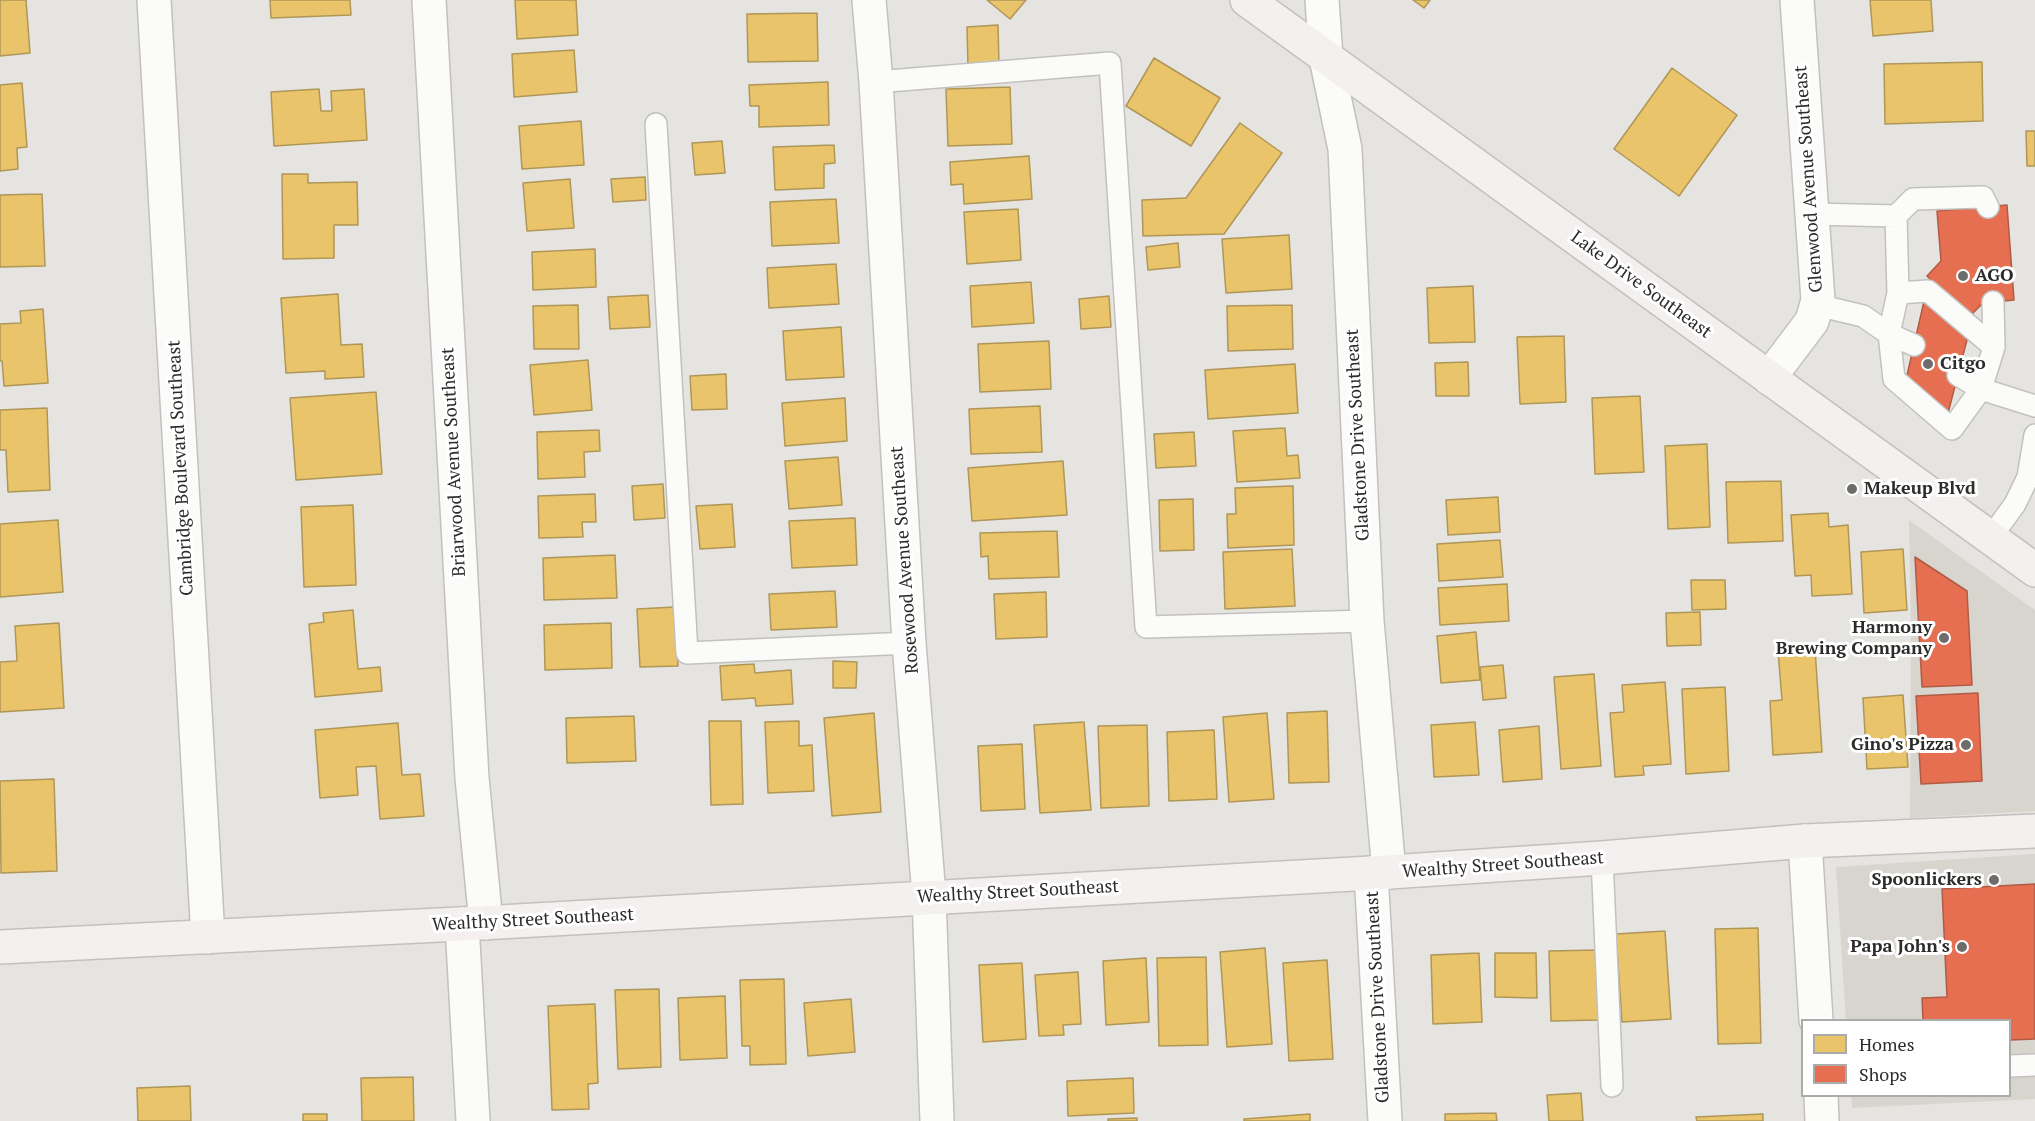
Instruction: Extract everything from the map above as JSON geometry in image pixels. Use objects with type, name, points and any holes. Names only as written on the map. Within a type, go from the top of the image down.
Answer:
[{"type":"main road","name":"Lake Drive Southeast","points":[[1246,0],[2035,570]]},
{"type":"main road","name":"Wealthy Street Southeast","points":[[0,947],[1380,872],[1602,858],[1805,841],[2035,831]]},
{"type":"street","name":"Cambridge Boulevard Southeast","points":[[154,0],[208,937]]},
{"type":"street","name":"Briarwood Avenue Southeast","points":[[429,0],[472,778],[474,1121]]},
{"type":"street","name":"Rosewood Avenue Southeast","points":[[869,0],[876,82],[909,643],[929,896],[937,1121]]},
{"type":"street","name":"Gladstone Drive Southeast","points":[[1322,0],[1326,58],[1345,149],[1366,621],[1380,872],[1385,1121]]},
{"type":"street","name":"Glenwood Avenue Southeast","points":[[1769,378],[1812,321],[1817,305],[1797,0]]},
{"type":"street","points":[[1805,841],[1816,1019]]},
{"type":"street","points":[[1821,1097],[1822,1121]]},
{"type":"lane","points":[[876,82],[1110,63],[1146,627],[1366,621]]},
{"type":"lane","points":[[656,124],[687,653],[909,643]]},
{"type":"lane","points":[[1812,214],[1896,216],[1913,199],[1983,197],[1988,207]]},
{"type":"lane","points":[[1896,216],[1898,293],[1889,334],[1894,379],[1952,429],[1981,389],[1994,347],[1993,302]]},
{"type":"lane","points":[[1898,293],[1928,291],[1994,347]]},
{"type":"lane","points":[[1817,305],[1863,316],[1889,334],[1914,345]]},
{"type":"lane","points":[[1958,375],[1981,389],[2035,406]]},
{"type":"lane","points":[[1991,537],[2031,478],[2035,435]]},
{"type":"lane","points":[[1602,858],[1612,1086]]},
{"type":"lane","points":[[2011,1066],[2035,1065]]},
{"type":"shaded area","points":[[1909,520],[2035,610],[2035,811],[1910,818]]},
{"type":"shaded area","points":[[2035,854],[2035,1099],[1852,1108],[1851,1097],[2011,1097],[2011,1019],[1846,1019],[1836,867]]},
{"type":"building: Homes","points":[[0,0],[26,0],[30,53],[0,56]]},
{"type":"building: Homes","points":[[270,0],[350,0],[351,15],[271,18]]},
{"type":"building: Homes","points":[[515,0],[576,0],[578,35],[517,39]]},
{"type":"building: Homes","points":[[987,0],[1026,0],[1010,19]]},
{"type":"building: Homes","points":[[1413,0],[1430,0],[1424,8]]},
{"type":"building: Homes","points":[[1870,0],[1931,0],[1933,31],[1873,36]]},
{"type":"building: Homes","points":[[817,13],[818,61],[748,62],[747,14]]},
{"type":"building: Homes","points":[[998,25],[999,65],[968,67],[967,27]]},
{"type":"building: Homes","points":[[574,50],[577,92],[514,97],[512,54]]},
{"type":"building: Homes","points":[[1154,58],[1220,98],[1191,146],[1126,106]]},
{"type":"building: Homes","points":[[1982,62],[1983,121],[1885,124],[1884,64]]},
{"type":"building: Homes","points":[[1672,68],[1737,115],[1679,196],[1614,149]]},
{"type":"building: Homes","points":[[828,82],[829,125],[759,127],[759,106],[750,106],[749,85]]},
{"type":"building: Homes","points":[[22,83],[27,147],[17,148],[18,169],[0,171],[0,85]]},
{"type":"building: Homes","points":[[1010,87],[1012,144],[948,146],[946,89]]},
{"type":"building: Homes","points":[[319,89],[321,111],[332,111],[331,91],[364,89],[367,140],[274,146],[271,92]]},
{"type":"building: Homes","points":[[581,121],[584,165],[522,169],[519,126]]},
{"type":"building: Homes","points":[[1240,123],[1282,153],[1224,234],[1143,236],[1142,200],[1186,198]]},
{"type":"building: Homes","points":[[2026,131],[2035,131],[2035,166],[2027,166]]},
{"type":"building: Homes","points":[[722,141],[725,173],[695,175],[692,143]]},
{"type":"building: Homes","points":[[834,145],[835,163],[824,164],[824,188],[775,190],[773,147]]},
{"type":"building: Homes","points":[[1029,156],[1032,199],[964,204],[963,184],[951,185],[950,162]]},
{"type":"building: Homes","points":[[282,174],[308,174],[308,183],[357,182],[358,225],[334,225],[334,258],[283,259]]},
{"type":"building: Homes","points":[[645,177],[646,200],[613,202],[611,179]]},
{"type":"building: Homes","points":[[570,179],[574,228],[527,231],[523,183]]},
{"type":"building: Homes","points":[[42,194],[45,266],[0,267],[0,195]]},
{"type":"building: Homes","points":[[836,199],[839,243],[772,246],[770,202]]},
{"type":"building: Homes","points":[[1018,209],[1021,260],[967,264],[964,212]]},
{"type":"building: Homes","points":[[1289,235],[1292,289],[1226,293],[1222,239]]},
{"type":"building: Homes","points":[[1178,243],[1180,267],[1148,270],[1146,247]]},
{"type":"building: Homes","points":[[595,249],[596,287],[533,290],[532,252]]},
{"type":"building: Homes","points":[[836,264],[839,304],[769,308],[767,268]]},
{"type":"building: Homes","points":[[1031,282],[1034,323],[972,327],[970,286]]},
{"type":"building: Homes","points":[[1473,286],[1475,342],[1429,343],[1427,288]]},
{"type":"building: Homes","points":[[338,294],[341,345],[362,344],[364,377],[325,379],[325,371],[286,373],[281,298]]},
{"type":"building: Homes","points":[[648,295],[650,327],[610,329],[608,297]]},
{"type":"building: Homes","points":[[1109,296],[1111,327],[1081,329],[1079,299]]},
{"type":"building: Homes","points":[[578,305],[579,349],[534,349],[533,306]]},
{"type":"building: Homes","points":[[1292,305],[1293,349],[1228,351],[1227,306]]},
{"type":"building: Homes","points":[[43,309],[48,383],[4,386],[2,361],[0,361],[0,324],[21,323],[20,311]]},
{"type":"building: Homes","points":[[841,327],[844,377],[786,380],[783,331]]},
{"type":"building: Homes","points":[[1564,336],[1566,402],[1520,404],[1517,337]]},
{"type":"building: Homes","points":[[1049,341],[1051,389],[980,392],[978,344]]},
{"type":"building: Homes","points":[[588,360],[592,410],[534,415],[530,365]]},
{"type":"building: Homes","points":[[1468,362],[1469,396],[1436,396],[1435,363]]},
{"type":"building: Homes","points":[[1295,364],[1298,413],[1208,419],[1205,370]]},
{"type":"building: Homes","points":[[726,374],[727,409],[692,410],[690,376]]},
{"type":"building: Homes","points":[[376,392],[382,474],[296,480],[290,398]]},
{"type":"building: Homes","points":[[1640,396],[1644,472],[1595,474],[1592,398]]},
{"type":"building: Homes","points":[[845,398],[847,441],[785,446],[782,403]]},
{"type":"building: Homes","points":[[1040,406],[1042,452],[971,454],[969,409]]},
{"type":"building: Homes","points":[[47,408],[50,490],[8,492],[6,450],[0,450],[0,410]]},
{"type":"building: Homes","points":[[1285,428],[1287,456],[1298,455],[1300,478],[1237,482],[1233,431]]},
{"type":"building: Homes","points":[[599,430],[600,451],[584,452],[585,477],[538,479],[537,432]]},
{"type":"building: Homes","points":[[1194,432],[1196,466],[1156,468],[1154,434]]},
{"type":"building: Homes","points":[[1707,444],[1710,527],[1668,529],[1665,446]]},
{"type":"building: Homes","points":[[838,457],[842,505],[789,509],[785,461]]},
{"type":"building: Homes","points":[[1063,461],[1067,515],[972,521],[968,468]]},
{"type":"building: Homes","points":[[1781,481],[1783,541],[1728,543],[1726,482]]},
{"type":"building: Homes","points":[[663,484],[665,518],[634,520],[632,486]]},
{"type":"building: Homes","points":[[1293,486],[1294,545],[1228,548],[1227,514],[1236,514],[1235,488]]},
{"type":"building: Homes","points":[[595,494],[596,522],[582,522],[583,537],[539,538],[538,496]]},
{"type":"building: Homes","points":[[1498,497],[1500,532],[1448,535],[1446,500]]},
{"type":"building: Homes","points":[[1193,499],[1194,550],[1160,551],[1159,500]]},
{"type":"building: Homes","points":[[732,504],[735,547],[700,549],[696,506]]},
{"type":"building: Homes","points":[[353,505],[356,585],[304,587],[301,507]]},
{"type":"building: Homes","points":[[1828,513],[1829,527],[1848,525],[1852,594],[1812,596],[1811,575],[1795,576],[1791,515]]},
{"type":"building: Homes","points":[[855,518],[857,565],[792,568],[789,521]]},
{"type":"building: Homes","points":[[58,520],[63,592],[0,597],[0,524]]},
{"type":"building: Homes","points":[[1057,531],[1059,577],[989,579],[988,556],[981,557],[980,533]]},
{"type":"building: Homes","points":[[1500,540],[1503,577],[1439,581],[1437,544]]},
{"type":"building: Homes","points":[[1292,549],[1295,606],[1225,609],[1223,552]]},
{"type":"building: Homes","points":[[1903,549],[1907,610],[1864,613],[1861,552]]},
{"type":"building: Homes","points":[[615,555],[617,598],[544,600],[543,558]]},
{"type":"building: Homes","points":[[1691,580],[1725,580],[1726,609],[1692,610]]},
{"type":"building: Homes","points":[[1507,584],[1509,621],[1440,625],[1438,588]]},
{"type":"building: Homes","points":[[835,591],[837,627],[771,630],[769,594]]},
{"type":"building: Homes","points":[[1046,592],[1047,637],[996,639],[994,594]]},
{"type":"building: Homes","points":[[675,607],[678,666],[640,667],[637,609]]},
{"type":"building: Homes","points":[[353,610],[358,669],[380,667],[382,691],[315,697],[309,624],[324,622],[323,613]]},
{"type":"building: Homes","points":[[1700,612],[1701,645],[1667,646],[1666,613]]},
{"type":"building: Homes","points":[[59,623],[64,708],[0,712],[0,662],[17,661],[15,626]]},
{"type":"building: Homes","points":[[611,623],[612,668],[545,670],[544,625]]},
{"type":"building: Homes","points":[[1476,632],[1480,680],[1441,683],[1437,636]]},
{"type":"building: Homes","points":[[1815,649],[1822,752],[1773,755],[1770,701],[1782,700],[1778,651]]},
{"type":"building: Homes","points":[[833,661],[857,662],[856,688],[833,688]]},
{"type":"building: Homes","points":[[754,664],[755,673],[791,670],[793,704],[756,706],[755,698],[722,700],[720,666]]},
{"type":"building: Homes","points":[[1503,665],[1506,698],[1483,700],[1480,667]]},
{"type":"building: Homes","points":[[1594,674],[1601,766],[1561,769],[1554,677]]},
{"type":"building: Homes","points":[[1665,682],[1671,764],[1643,766],[1644,775],[1615,777],[1610,713],[1624,712],[1622,685]]},
{"type":"building: Homes","points":[[1725,687],[1729,771],[1686,774],[1682,689]]},
{"type":"building: Homes","points":[[1903,695],[1908,767],[1867,769],[1863,698]]},
{"type":"building: Homes","points":[[1327,711],[1329,782],[1289,783],[1287,713]]},
{"type":"building: Homes","points":[[874,713],[881,812],[832,816],[824,718]]},
{"type":"building: Homes","points":[[1267,713],[1274,799],[1229,802],[1223,717]]},
{"type":"building: Homes","points":[[634,716],[636,761],[567,763],[566,718]]},
{"type":"building: Homes","points":[[709,721],[741,721],[743,804],[711,805]]},
{"type":"building: Homes","points":[[799,721],[799,746],[812,745],[814,791],[768,793],[765,722]]},
{"type":"building: Homes","points":[[1084,722],[1091,810],[1040,813],[1034,725]]},
{"type":"building: Homes","points":[[1475,722],[1479,775],[1434,777],[1431,725]]},
{"type":"building: Homes","points":[[398,723],[402,775],[420,774],[424,816],[380,819],[376,766],[356,767],[358,795],[320,798],[315,730]]},
{"type":"building: Homes","points":[[1147,725],[1149,806],[1101,808],[1098,726]]},
{"type":"building: Homes","points":[[1539,726],[1542,779],[1503,782],[1499,730]]},
{"type":"building: Homes","points":[[1214,730],[1217,799],[1169,801],[1167,732]]},
{"type":"building: Homes","points":[[1022,744],[1025,809],[981,811],[978,746]]},
{"type":"building: Homes","points":[[54,779],[57,871],[1,873],[0,781]]},
{"type":"building: Homes","points":[[1758,928],[1761,1043],[1718,1044],[1715,929]]},
{"type":"building: Homes","points":[[1665,931],[1671,1019],[1622,1022],[1616,934]]},
{"type":"building: Homes","points":[[1265,948],[1272,1044],[1227,1047],[1220,952]]},
{"type":"building: Homes","points":[[1598,950],[1600,1020],[1551,1021],[1549,951]]},
{"type":"building: Homes","points":[[1479,953],[1482,1022],[1433,1024],[1431,955]]},
{"type":"building: Homes","points":[[1495,953],[1536,953],[1537,998],[1495,997]]},
{"type":"building: Homes","points":[[1206,957],[1208,1045],[1159,1046],[1157,958]]},
{"type":"building: Homes","points":[[1146,958],[1149,1022],[1106,1025],[1103,961]]},
{"type":"building: Homes","points":[[1327,960],[1333,1059],[1289,1061],[1283,963]]},
{"type":"building: Homes","points":[[1022,963],[1026,1039],[983,1042],[979,965]]},
{"type":"building: Homes","points":[[1078,972],[1081,1024],[1063,1025],[1064,1035],[1039,1036],[1035,975]]},
{"type":"building: Homes","points":[[784,979],[786,1064],[750,1065],[750,1046],[742,1046],[740,980]]},
{"type":"building: Homes","points":[[659,989],[661,1067],[618,1069],[615,990]]},
{"type":"building: Homes","points":[[725,996],[727,1058],[680,1060],[678,998]]},
{"type":"building: Homes","points":[[851,999],[855,1052],[808,1056],[804,1003]]},
{"type":"building: Homes","points":[[595,1004],[598,1083],[588,1084],[589,1109],[552,1110],[548,1006]]},
{"type":"building: Homes","points":[[413,1077],[414,1121],[362,1121],[361,1078]]},
{"type":"building: Homes","points":[[1133,1078],[1134,1113],[1068,1116],[1067,1081]]},
{"type":"building: Homes","points":[[190,1086],[191,1121],[138,1121],[137,1088]]},
{"type":"building: Homes","points":[[1581,1093],[1583,1121],[1549,1121],[1547,1095]]},
{"type":"building: Homes","points":[[1496,1113],[1497,1121],[1445,1121],[1445,1114]]},
{"type":"building: Homes","points":[[303,1114],[327,1114],[327,1121],[303,1121]]},
{"type":"building: Homes","points":[[1310,1114],[1310,1121],[1244,1121],[1244,1119]]},
{"type":"building: Homes","points":[[1763,1114],[1763,1121],[1697,1121],[1696,1117]]},
{"type":"building: Homes","points":[[1137,1118],[1137,1121],[1108,1121],[1108,1119]]},
{"type":"building: Shops","points":[[2007,205],[2014,300],[1983,303],[1969,317],[1927,276],[1941,261],[1937,211]]},
{"type":"building: Shops","points":[[1925,297],[1968,336],[1946,421],[1905,384]]},
{"type":"building: Shops","name":"Harmony Brewing Company","points":[[1915,557],[1967,591],[1972,685],[1922,687]]},
{"type":"building: Shops","points":[[1978,693],[1982,781],[1921,784],[1916,696]]},
{"type":"building: Shops","points":[[2035,884],[2035,1039],[2011,1040],[2011,1019],[1923,1019],[1922,998],[1947,997],[1942,889]]},
{"type":"place","name":"AGO","points":[[1963,276]]},
{"type":"place","name":"Citgo","points":[[1928,364]]},
{"type":"place","name":"Makeup Blvd","points":[[1852,489]]},
{"type":"place","name":"Harmony Brewing Company","points":[[1944,638]]},
{"type":"place","name":"Gino's Pizza","points":[[1966,745]]},
{"type":"place","name":"Spoonlickers","points":[[1994,880]]},
{"type":"place","name":"Papa John's","points":[[1962,947]]}]
